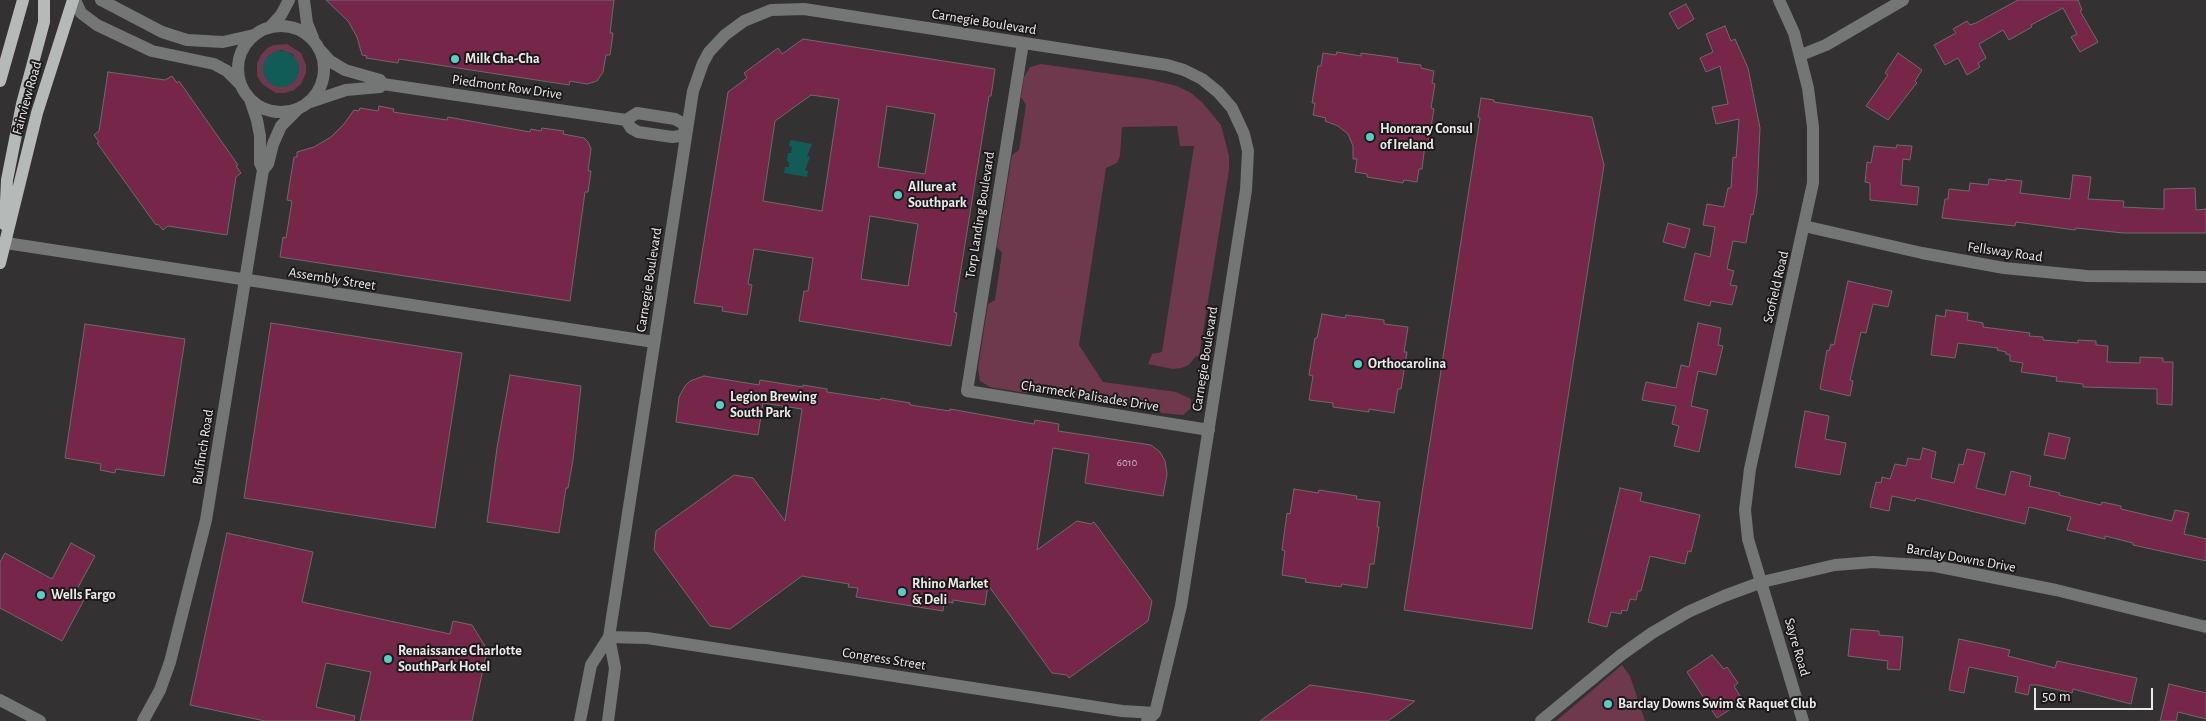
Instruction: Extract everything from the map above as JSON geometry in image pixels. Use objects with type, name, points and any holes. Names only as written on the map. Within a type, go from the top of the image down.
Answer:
[{"type":"main road","points":[[0,81],[24,0]]},
{"type":"main road","points":[[6,243],[7,180],[22,104],[44,22],[44,0]]},
{"type":"main road","name":"Fairview Road","points":[[0,263],[40,104],[74,0]]},
{"type":"street","name":"Piedmont Row Drive","points":[[74,0],[81,13],[97,25],[152,51],[214,64],[227,71],[258,106],[271,111],[285,112],[346,90],[380,87],[383,84]]},
{"type":"street","name":"Piedmont Row Drive","points":[[101,0],[162,32],[187,40],[217,42],[254,35],[270,27],[292,26],[312,38],[326,58],[341,68],[380,80],[383,84],[626,120],[637,113],[654,115],[679,120],[687,130],[680,136],[672,138],[642,133],[631,128],[626,120]]},
{"type":"street","points":[[270,27],[281,16],[289,0]]},
{"type":"street","points":[[304,0],[312,38]]},
{"type":"street","name":"Scofield Road","points":[[1762,582],[1747,532],[1745,493],[1813,183],[1814,143],[1811,108],[1801,54],[1780,0]]},
{"type":"street","points":[[1801,54],[1826,45],[1903,0]]},
{"type":"street","name":"Carnegie Boulevard","points":[[608,721],[616,668],[609,637],[695,84],[709,52],[734,27],[754,16],[771,10],[789,9],[822,11],[1154,63],[1184,70],[1202,79],[1218,92],[1232,108],[1241,125],[1248,151],[1248,171],[1181,606],[1153,718]]},
{"type":"street","name":"Piedmont Row Drive","points":[[245,91],[238,73],[240,56],[246,44],[254,35]]},
{"type":"street","name":"Torp Landing Boulevard","points":[[967,392],[1023,43]]},
{"type":"street","name":"Piedmont Row Drive","points":[[303,106],[318,92],[324,79],[324,64],[321,50]]},
{"type":"street","name":"Bulfinch Road","points":[[245,91],[257,120],[260,136],[260,163],[263,170]]},
{"type":"street","name":"Bulfinch Road","points":[[143,721],[160,690],[170,662],[196,562],[215,469],[263,170],[268,164],[273,144],[281,126],[289,116],[303,106]]},
{"type":"street","name":"Fellsway Road","points":[[1804,226],[1913,251],[2004,268],[2087,276],[2206,277]]},
{"type":"street","name":"Assembly Street","points":[[6,243],[654,342]]},
{"type":"street","name":"Charmeck Palisades Drive","points":[[967,392],[1209,430]]},
{"type":"street","name":"Barclay Downs Drive","points":[[1541,721],[1652,633],[1700,606],[1762,582],[1815,568],[1873,562],[1923,564],[2064,592],[2206,627]]},
{"type":"street","name":"Sayre Road","points":[[1762,582],[1803,721]]},
{"type":"street","name":"Carnegie Boulevard","points":[[580,721],[591,665],[609,637]]},
{"type":"street","name":"Congress Street","points":[[609,637],[646,638],[1113,710],[1153,718]]},
{"type":"street","points":[[0,700],[40,721]]},
{"type":"shaded area","points":[[287,44],[301,53],[306,65],[306,73],[301,84],[294,90],[285,93],[276,93],[262,84],[257,76],[257,63],[261,55],[267,48],[274,45]],"holes":[[[281,50],[293,54],[299,71],[294,82],[273,85],[265,77],[263,66],[269,55]]]},
{"type":"shaded area","points":[[1041,64],[1147,79],[1177,86],[1191,93],[1202,102],[1221,125],[1229,156],[1229,170],[1199,357],[1196,356],[1189,365],[1181,368],[1173,369],[1148,364],[1152,354],[1162,352],[1194,146],[1180,146],[1177,126],[1122,127],[1120,156],[1117,163],[1106,168],[1079,345],[1103,382],[1176,392],[1191,399],[1191,408],[1183,415],[1161,413],[1157,407],[1033,388],[1026,393],[990,387],[980,381],[978,368],[988,304],[995,300],[1002,253],[997,247],[1012,155],[1019,150],[1026,105],[1021,97],[1024,77],[1030,67]]},
{"type":"shaded area","name":"Barclay Downs Swim & Raquet Club","points":[[1622,665],[1630,676],[1645,721],[1556,721]]},
{"type":"water","points":[[281,51],[288,52],[294,56],[298,62],[298,76],[294,82],[288,86],[281,87],[274,86],[268,82],[264,76],[263,69],[264,62],[268,56],[274,52]]},
{"type":"water","points":[[790,140],[812,144],[807,156],[810,157],[805,170],[808,171],[807,177],[784,173],[785,167],[789,167],[789,162],[787,161],[788,153],[791,153],[792,147],[789,146]]},
{"type":"building","points":[[326,0],[614,0],[610,33],[613,33],[610,55],[606,55],[603,72],[597,81],[587,84],[570,81],[569,85],[399,59],[398,63],[366,58],[367,56],[362,55],[357,37],[348,21]]},
{"type":"building","points":[[2018,0],[2078,0],[2082,10],[2080,11],[2098,42],[2080,52],[2071,37],[2077,34],[2063,8],[2031,25],[2032,27],[2009,40],[2003,30],[1979,44],[1986,58],[1978,63],[1980,67],[1967,75],[1958,58],[1945,65],[1934,45],[1956,33],[1953,29],[1967,21],[1970,25],[1976,23]]},
{"type":"building","points":[[1686,4],[1694,19],[1678,29],[1669,13]]},
{"type":"building","points":[[1725,26],[1731,41],[1735,39],[1748,68],[1760,128],[1757,193],[1746,243],[1733,241],[1727,269],[1734,271],[1730,285],[1737,286],[1732,305],[1711,301],[1710,306],[1684,300],[1695,253],[1710,257],[1715,227],[1703,225],[1707,204],[1724,207],[1728,188],[1731,188],[1733,157],[1736,158],[1739,119],[1716,124],[1712,107],[1728,104],[1720,66],[1706,72],[1700,58],[1713,52],[1706,34]]},
{"type":"building","name":"Allure at Southpark","points":[[803,39],[995,69],[954,312],[957,313],[951,346],[799,321],[804,291],[808,291],[813,258],[754,249],[748,284],[752,285],[747,315],[722,311],[723,307],[694,303],[728,92],[747,78],[744,73],[778,48],[782,54]],"holes":[[[811,95],[839,99],[822,211],[763,201],[775,121]],[[887,106],[935,114],[925,174],[878,167]],[[870,216],[918,224],[908,286],[861,279]]]},
{"type":"building","points":[[1337,52],[1361,56],[1361,53],[1398,58],[1397,62],[1421,65],[1421,68],[1434,71],[1432,83],[1435,84],[1431,108],[1434,109],[1428,145],[1425,145],[1422,169],[1419,169],[1417,182],[1404,180],[1403,183],[1367,177],[1367,174],[1355,172],[1357,159],[1353,159],[1353,146],[1348,134],[1338,126],[1325,121],[1326,118],[1313,115],[1315,103],[1312,103],[1318,66],[1321,66],[1323,53],[1336,55]]},
{"type":"building","points":[[1898,53],[1922,70],[1915,81],[1917,83],[1888,120],[1866,106],[1888,75],[1885,73]]},
{"type":"building","points":[[108,72],[165,80],[172,76],[177,83],[179,81],[238,165],[236,166],[241,173],[236,177],[227,235],[168,226],[163,230],[158,224],[156,225],[97,143],[99,142],[94,135],[99,131]]},
{"type":"building","points":[[1481,98],[1494,100],[1494,102],[1592,117],[1604,165],[1532,629],[1404,610],[1480,118],[1478,117]]},
{"type":"building","points":[[379,106],[394,109],[393,112],[447,120],[448,117],[530,132],[531,129],[541,131],[542,128],[564,131],[563,134],[584,138],[588,142],[591,149],[588,171],[591,171],[588,192],[585,192],[570,301],[280,257],[283,237],[286,238],[292,201],[287,200],[294,157],[297,157],[297,152],[314,147],[331,137],[354,110],[359,111],[360,108],[378,111]]},
{"type":"building","points":[[1897,145],[1912,146],[1910,160],[1903,159],[1901,185],[1919,187],[1917,205],[1870,200],[1870,183],[1865,182],[1867,162],[1871,163],[1874,146],[1896,148]]},
{"type":"building","points":[[2073,175],[2091,177],[2088,199],[2124,201],[2123,207],[2164,209],[2164,189],[2195,188],[2196,210],[2206,209],[2206,233],[2123,233],[2076,228],[2075,230],[2016,222],[2015,226],[1942,218],[1945,199],[1948,199],[1949,189],[1969,191],[1970,183],[1988,185],[1989,179],[2006,181],[2006,179],[2022,181],[2020,193],[2070,199]]},
{"type":"building","points":[[1668,223],[1690,229],[1685,248],[1663,242]]},
{"type":"building","points":[[1848,281],[1892,291],[1888,307],[1873,304],[1866,333],[1861,332],[1850,380],[1853,381],[1850,396],[1820,389],[1827,350],[1829,351],[1831,344],[1834,345]]},
{"type":"building","points":[[1946,310],[1968,313],[1967,320],[1983,323],[1983,327],[2030,333],[2029,336],[2043,337],[2043,340],[2078,343],[2078,340],[2096,341],[2096,345],[2108,346],[2107,362],[2140,363],[2140,357],[2163,358],[2163,362],[2173,362],[2172,405],[2157,404],[2157,389],[2083,387],[2083,384],[2056,381],[2057,377],[2021,372],[2023,363],[2010,361],[2010,355],[1997,350],[1998,348],[1958,343],[1955,358],[1931,355],[1936,315],[1945,317]]},
{"type":"building","name":"Orthocarolina","points":[[1322,314],[1345,318],[1346,315],[1384,320],[1384,324],[1408,327],[1404,352],[1407,352],[1401,389],[1398,389],[1394,413],[1369,409],[1369,412],[1333,407],[1333,403],[1309,400],[1313,376],[1309,375],[1315,338],[1317,338]]},
{"type":"building","points":[[271,323],[462,353],[435,528],[244,498]]},
{"type":"building","points":[[1698,323],[1721,328],[1718,345],[1723,346],[1716,375],[1698,371],[1691,406],[1708,410],[1699,452],[1674,446],[1679,426],[1672,424],[1676,406],[1642,400],[1646,382],[1676,388],[1681,365],[1689,367]]},
{"type":"building","points":[[85,324],[185,339],[164,476],[116,469],[115,473],[100,470],[101,464],[65,458]]},
{"type":"building","points":[[510,375],[581,386],[573,460],[568,488],[566,488],[559,533],[487,522],[497,448]]},
{"type":"building","points":[[704,376],[759,385],[760,380],[803,387],[803,385],[827,389],[827,392],[880,400],[881,398],[910,403],[910,405],[950,411],[950,409],[1034,424],[1035,420],[1059,424],[1058,431],[1151,445],[1160,452],[1165,461],[1167,474],[1163,496],[1085,483],[1089,454],[1053,448],[1037,550],[1077,521],[1091,524],[1094,522],[1152,601],[1148,621],[1069,678],[1067,675],[1052,673],[988,585],[985,605],[953,600],[953,603],[944,601],[943,611],[856,597],[858,588],[848,587],[849,584],[802,576],[730,629],[710,626],[654,550],[656,531],[734,475],[753,478],[785,521],[802,409],[763,403],[758,435],[676,422],[679,397],[685,386],[690,381]]},
{"type":"building","points":[[1805,411],[1829,416],[1825,439],[1846,443],[1840,475],[1795,467]]},
{"type":"building","points":[[2049,433],[2070,438],[2065,459],[2044,455]]},
{"type":"building","points":[[1923,448],[1936,452],[1931,478],[1954,483],[1959,464],[1963,465],[1967,449],[1985,453],[1976,488],[2005,495],[2011,471],[2031,476],[2029,486],[2101,505],[2102,502],[2121,506],[2121,509],[2172,521],[2175,510],[2189,513],[2184,534],[2206,539],[2206,561],[2133,545],[2133,543],[2105,536],[2105,539],[2067,530],[2071,517],[2029,507],[2025,524],[1916,498],[1915,501],[1892,496],[1889,511],[1870,507],[1876,482],[1881,483],[1882,477],[1890,479],[1895,464],[1906,466],[1908,458],[1920,460]]},
{"type":"building","points":[[1620,488],[1642,493],[1640,501],[1700,515],[1691,552],[1688,551],[1685,564],[1650,556],[1641,591],[1638,591],[1636,600],[1630,599],[1627,611],[1622,610],[1621,614],[1611,612],[1607,627],[1588,622]]},
{"type":"building","points":[[1294,489],[1318,493],[1319,490],[1357,496],[1356,499],[1380,502],[1374,564],[1370,564],[1367,588],[1342,584],[1341,587],[1305,582],[1306,579],[1282,575],[1285,551],[1282,550],[1287,513],[1290,514]]},
{"type":"building","points":[[227,533],[313,552],[302,602],[450,634],[453,621],[472,625],[485,646],[483,654],[486,655],[472,721],[360,721],[371,672],[326,663],[316,707],[355,716],[354,721],[265,721],[190,705]]},
{"type":"building","name":"Wells Fargo","points":[[71,543],[95,556],[76,591],[86,596],[62,641],[0,608],[0,562],[5,553],[52,579]]},
{"type":"building","points":[[1851,629],[1879,631],[1879,635],[1903,637],[1900,670],[1887,669],[1888,661],[1848,656]]},
{"type":"building","points":[[1959,639],[2010,650],[2008,656],[2055,668],[2057,661],[2137,678],[2131,704],[2073,689],[2072,693],[2037,685],[2030,685],[2028,695],[2015,692],[2018,677],[1969,667],[1964,693],[1949,690]]},
{"type":"building","points":[[1712,655],[1724,669],[1727,667],[1738,683],[1734,686],[1743,701],[1717,718],[1687,672]]},
{"type":"building","points":[[2169,684],[2206,693],[2206,719],[2178,712],[2176,721],[2160,721]]},
{"type":"building","points":[[1310,685],[1415,701],[1388,721],[1260,721]]},
{"type":"place","name":"Milk Cha-Cha","points":[[455,59]]},
{"type":"place","name":"Honorary Consul of Ireland","points":[[1370,137]]},
{"type":"place","name":"Allure at Southpark","points":[[898,195]]},
{"type":"place","name":"Orthocarolina","points":[[1358,364]]},
{"type":"place","name":"Legion Brewing South Park","points":[[720,405]]},
{"type":"place","name":"Rhino Market & Deli","points":[[902,592]]},
{"type":"place","name":"Wells Fargo","points":[[41,595]]},
{"type":"place","name":"Renaissance Charlotte SouthPark Hotel","points":[[388,659]]},
{"type":"place","name":"Barclay Downs Swim & Raquet Club","points":[[1608,704]]}]
